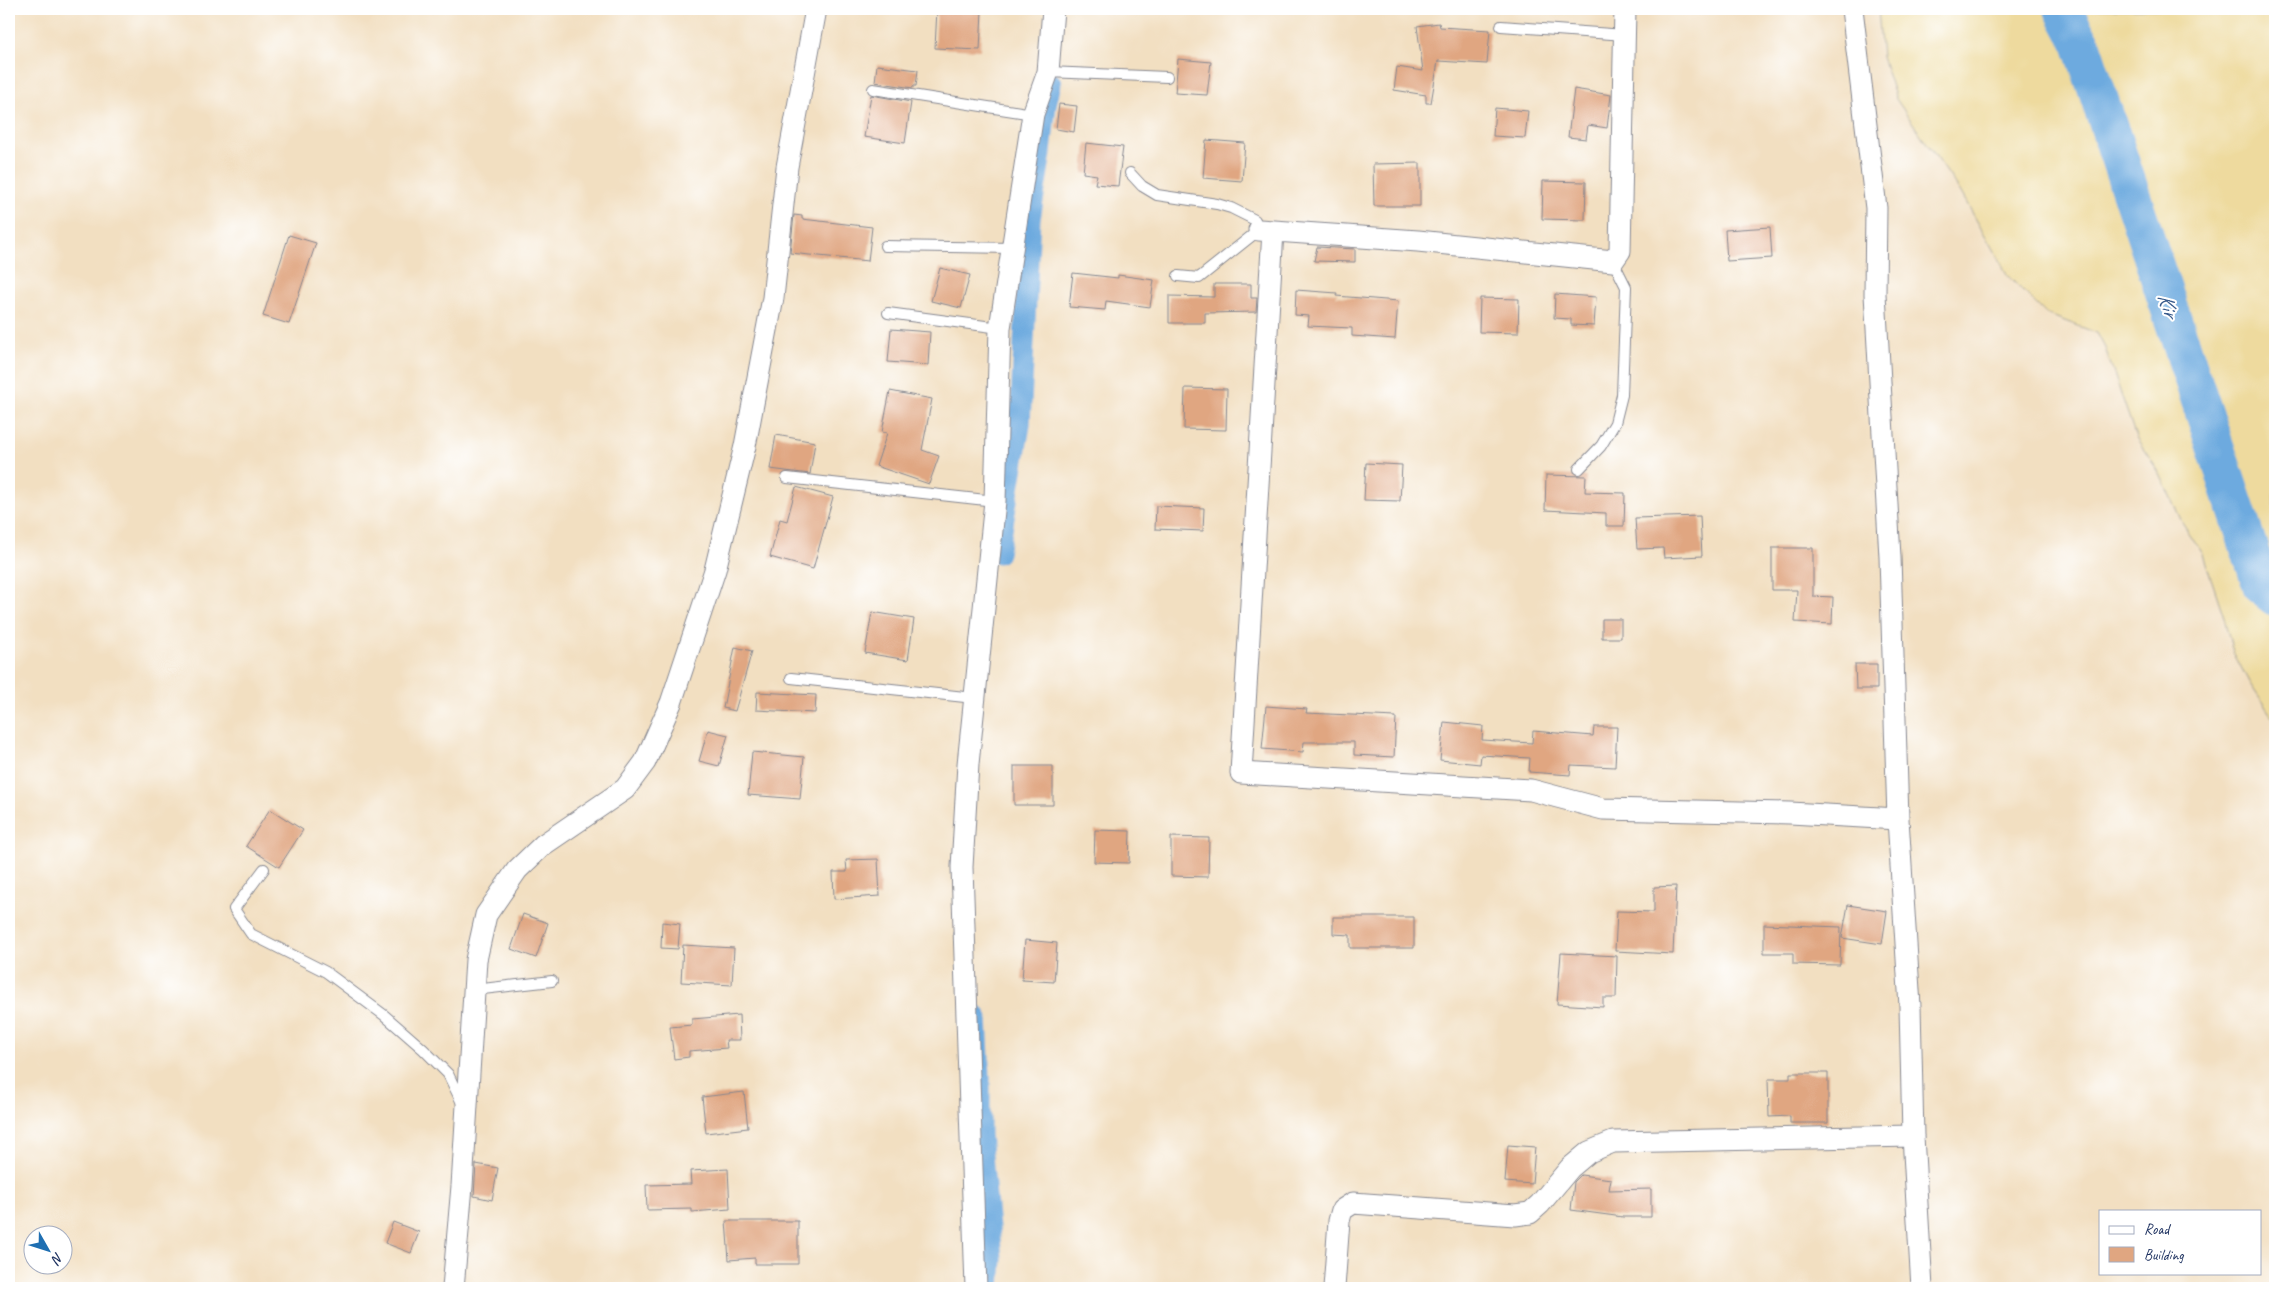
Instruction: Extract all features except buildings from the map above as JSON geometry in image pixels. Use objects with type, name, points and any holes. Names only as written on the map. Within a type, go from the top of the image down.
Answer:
[{"type":"street","points":[[453,1288],[476,960],[486,915],[500,892],[517,870],[543,846],[625,790],[645,762],[671,703],[715,570],[745,446],[773,298],[787,166],[816,9]]},
{"type":"street","points":[[976,1288],[962,867],[974,698],[995,501],[1000,328],[1014,248],[1033,114],[1048,72],[1053,9]]},
{"type":"street","points":[[1626,9],[1620,251],[1613,261],[1418,241],[1266,230],[1241,773],[1531,790],[1603,809],[1790,813],[1898,819]]},
{"type":"street","points":[[1852,9],[1876,208],[1875,294],[1890,557],[1898,819],[1910,1006],[1913,1136],[1922,1288]]},
{"type":"street","points":[[1334,1288],[1339,1221],[1342,1210],[1353,1203],[1515,1215],[1530,1213],[1570,1168],[1589,1152],[1613,1142],[1913,1136]]},
{"type":"lane","points":[[1501,26],[1625,35]]},
{"type":"lane","points":[[1048,72],[1167,77]]},
{"type":"lane","points":[[873,89],[1033,114]]},
{"type":"lane","points":[[1130,173],[1142,186],[1157,195],[1231,208],[1255,220],[1266,230],[1199,278],[1178,276]]},
{"type":"lane","points":[[885,246],[1014,248]]},
{"type":"lane","points":[[1579,469],[1601,446],[1615,423],[1620,403],[1626,287],[1613,261]]},
{"type":"lane","points":[[888,313],[1000,328]]},
{"type":"lane","points":[[787,478],[995,501]]},
{"type":"lane","points":[[791,678],[974,698]]},
{"type":"lane","points":[[264,868],[234,909],[251,934],[326,972],[384,1015],[448,1074],[466,1113]]},
{"type":"lane","points":[[474,990],[552,981]]},
{"type":"sand","points":[[1878,9],[2275,9],[2275,721],[2250,684],[2233,652],[2223,614],[2203,554],[2182,522],[2159,472],[2137,440],[2105,348],[2097,333],[2046,314],[2008,276],[1960,191],[1896,99],[1882,57]]},
{"type":"waterway","name":"Kir","points":[[2063,9],[2081,43],[2262,587],[2275,597]]},
{"type":"waterway","points":[[998,553],[1020,425],[1030,219],[1041,153],[1046,104],[1051,83]]},
{"type":"waterway","points":[[977,1017],[980,1135],[992,1259],[990,1288]]}]
